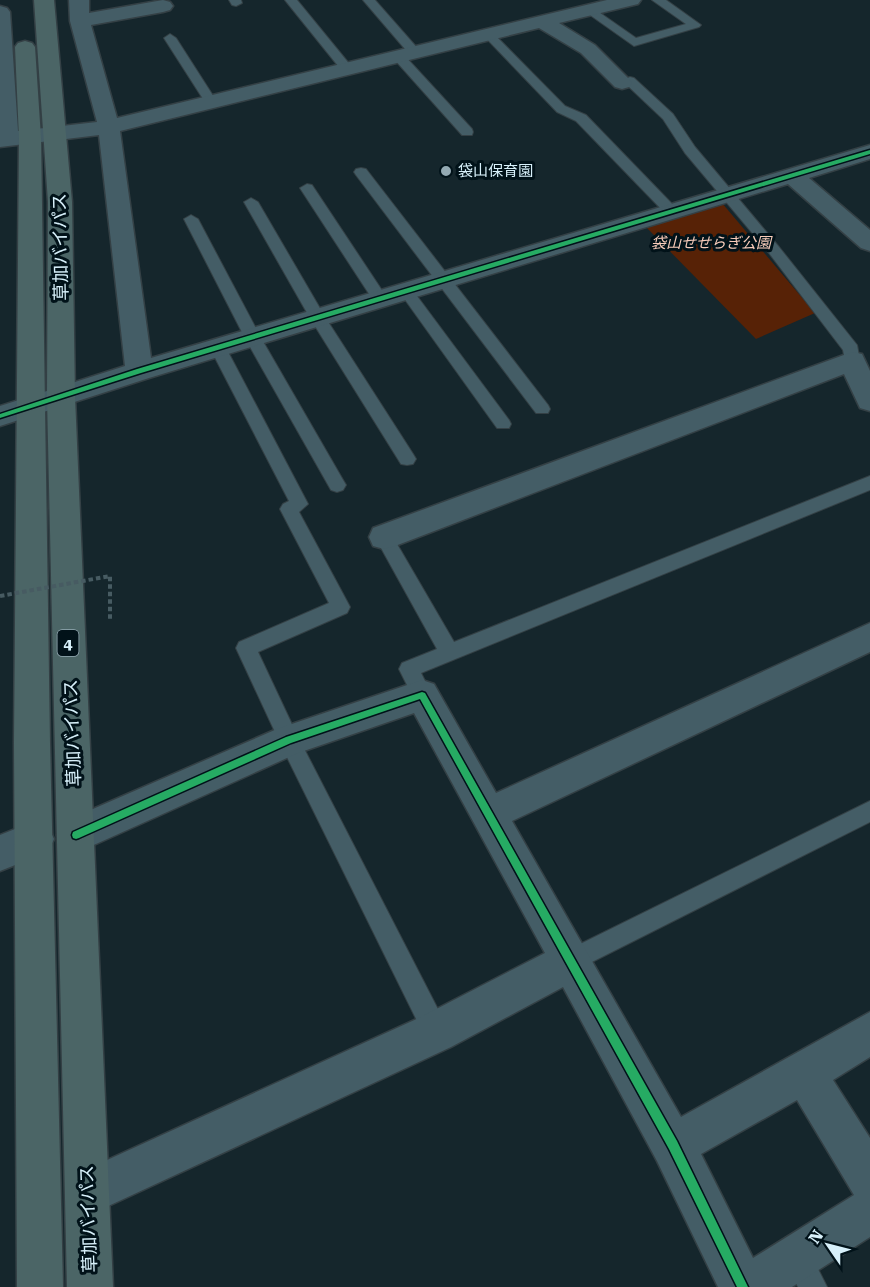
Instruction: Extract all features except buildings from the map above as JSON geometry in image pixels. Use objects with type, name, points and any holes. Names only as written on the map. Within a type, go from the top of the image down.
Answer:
[{"type":"highway","name":"草加バイパス","points":[[22,0],[30,406],[32,743],[40,1287]]},
{"type":"highway","name":"草加バイパス","points":[[44,0],[23,138],[60,202],[62,397],[90,1287]]},
{"type":"street","points":[[0,12],[23,138],[109,127],[489,35],[545,15],[589,10],[630,0]]},
{"type":"street","points":[[139,371],[109,127],[80,11],[163,6]]},
{"type":"street","points":[[545,15],[588,49],[622,83]]},
{"type":"street","points":[[0,416],[139,371],[870,153]]},
{"type":"street","points":[[792,175],[870,243]]},
{"type":"street","points":[[384,537],[863,379]]},
{"type":"street","points":[[489,814],[870,637]]},
{"type":"street","points":[[76,835],[288,740],[422,695],[673,1145],[743,1287]]},
{"type":"street","points":[[0,853],[35,839]]},
{"type":"street","points":[[88,1192],[436,1032],[570,961]]},
{"type":"street","points":[[673,1145],[804,1073],[870,1033]]},
{"type":"street","points":[[804,1073],[870,1179]]},
{"type":"street","points":[[749,1287],[805,1272],[870,1211]]},
{"type":"lane","points":[[291,0],[347,69]]},
{"type":"lane","points":[[369,0],[407,55],[467,132]]},
{"type":"lane","points":[[589,10],[634,42],[695,25],[658,0]]},
{"type":"lane","points":[[489,35],[561,109],[581,118],[672,211]]},
{"type":"lane","points":[[170,38],[211,102]]},
{"type":"lane","points":[[622,83],[630,81],[668,117],[726,195],[774,250],[852,349],[863,379]]},
{"type":"lane","points":[[361,172],[542,409]]},
{"type":"lane","points":[[307,188],[380,299]]},
{"type":"lane","points":[[250,202],[318,318],[407,459]]},
{"type":"lane","points":[[191,219],[253,338],[337,485]]},
{"type":"lane","points":[[406,291],[503,424]]},
{"type":"lane","points":[[218,348],[299,504],[289,509],[340,606],[246,648],[288,740],[436,1032]]},
{"type":"lane","points":[[422,695],[410,669],[870,483]]},
{"type":"lane","points":[[384,537],[450,653]]},
{"type":"lane","points":[[570,961],[870,812]]},
{"type":"path","points":[[0,596],[110,576],[110,621]]},
{"type":"green space","name":"袋山せせらぎ公園","points":[[722,203],[815,313],[756,339],[646,227]]},
{"type":"cycle path","points":[[0,416],[139,371],[870,152]]},
{"type":"cycle path","points":[[76,835],[289,740],[422,695],[673,1145],[743,1287]]},
{"type":"place","name":"袋山保育園","points":[[446,171]]}]
